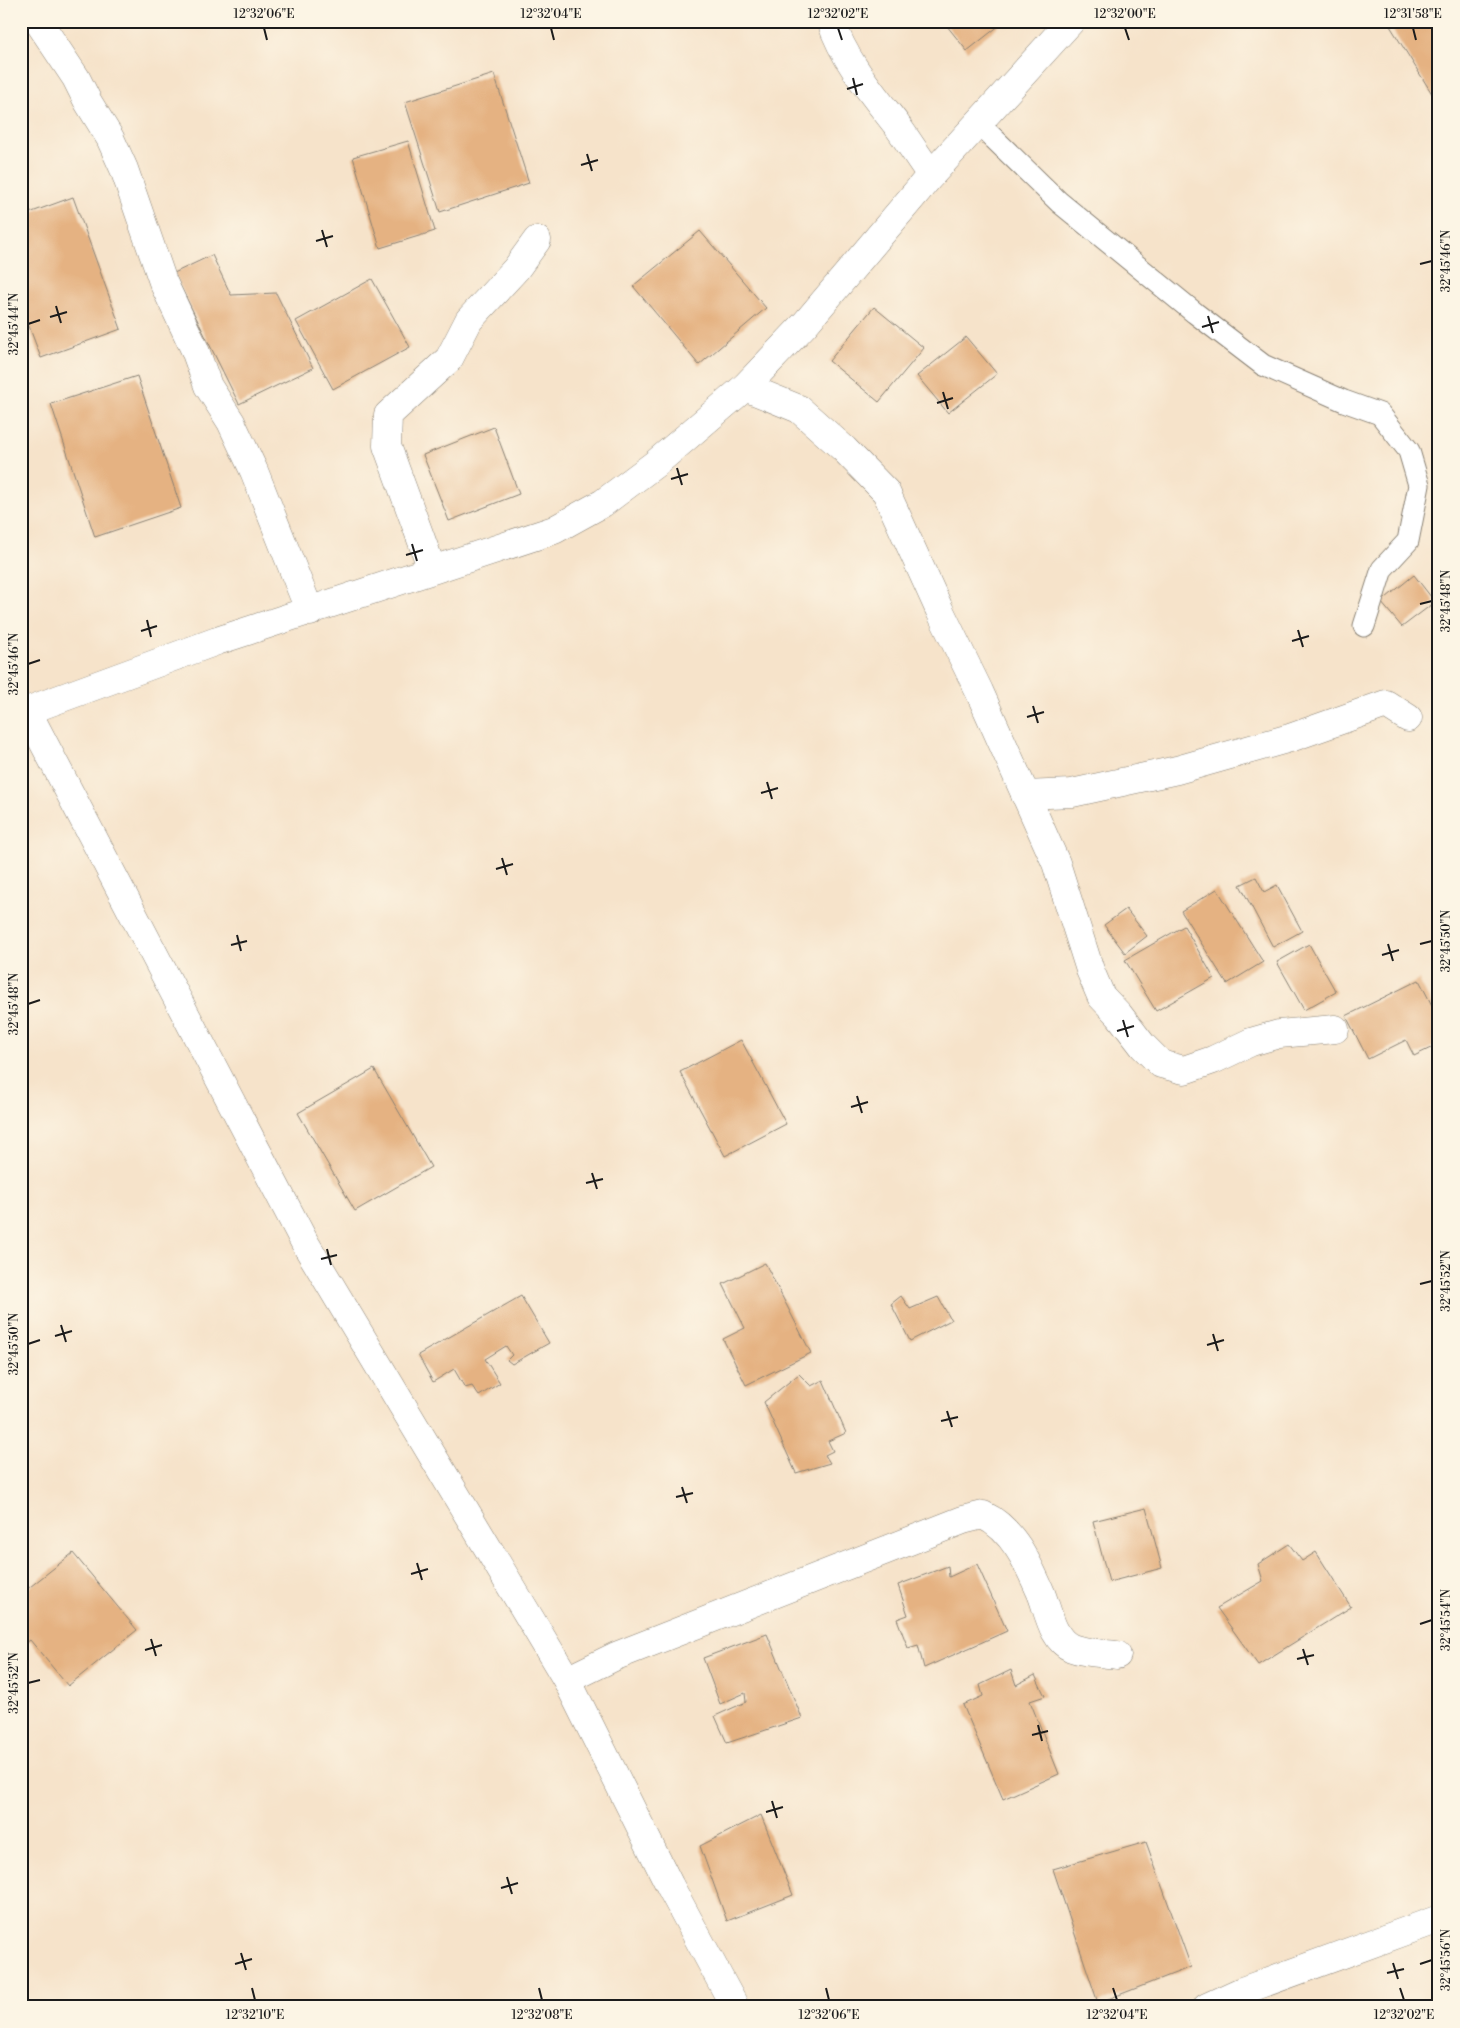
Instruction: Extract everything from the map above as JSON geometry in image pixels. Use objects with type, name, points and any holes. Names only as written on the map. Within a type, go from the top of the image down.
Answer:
[{"type":"street","points":[[38,21],[76,78],[110,138],[124,169],[163,282],[195,350],[208,386],[231,422],[254,471],[310,612]]},
{"type":"street","points":[[831,21],[838,42],[866,85],[931,175]]},
{"type":"street","points":[[736,2007],[670,1886],[566,1680],[305,1243],[24,712],[217,641],[310,612],[432,568],[554,530],[603,503],[655,464],[745,387],[805,324],[931,175],[1071,21]]},
{"type":"street","points":[[432,568],[387,446],[388,415],[449,360],[469,320],[516,269],[537,240]]},
{"type":"street","points":[[745,387],[799,410],[844,449],[886,492],[1056,863],[1090,970],[1101,996],[1119,1015],[1143,1046],[1161,1064],[1184,1070],[1213,1060],[1251,1042],[1279,1034],[1335,1029]]},
{"type":"street","points":[[1025,795],[1072,793],[1177,770],[1290,738],[1386,704],[1408,718]]},
{"type":"street","points":[[566,1680],[616,1656],[963,1520],[983,1515],[1002,1526],[1016,1544],[1041,1592],[1060,1640],[1071,1648],[1117,1655]]},
{"type":"street","points":[[1207,2007],[1242,1991],[1439,1919]]},
{"type":"lane","points":[[979,124],[1059,202],[1194,313],[1263,365],[1344,401],[1380,414],[1386,421],[1409,451],[1419,484],[1408,541],[1382,569],[1364,626]]},
{"type":"building","points":[[943,21],[1005,21],[967,51]]},
{"type":"building","points":[[1387,21],[1439,21],[1439,105]]},
{"type":"building","points":[[494,74],[529,183],[440,212],[405,102]]},
{"type":"building","points":[[408,141],[435,231],[380,248],[353,157]]},
{"type":"building","points":[[73,197],[121,329],[41,358],[21,305],[21,216]]},
{"type":"building","points":[[700,231],[766,308],[699,365],[633,286]]},
{"type":"building","points":[[212,255],[231,295],[276,293],[313,368],[239,404],[174,273]]},
{"type":"building","points":[[372,279],[410,347],[333,389],[296,321]]},
{"type":"building","points":[[874,307],[924,348],[879,402],[829,361]]},
{"type":"building","points":[[966,337],[997,374],[948,413],[917,376]]},
{"type":"building","points":[[137,376],[181,508],[95,537],[51,404]]},
{"type":"building","points":[[494,427],[519,494],[449,521],[423,455]]},
{"type":"building","points":[[1414,575],[1435,602],[1402,627],[1381,602]]},
{"type":"building","points":[[1256,877],[1264,892],[1277,885],[1302,931],[1273,947],[1240,885]]},
{"type":"building","points":[[1217,889],[1263,962],[1227,984],[1181,911]]},
{"type":"building","points":[[1126,909],[1147,936],[1125,953],[1104,925]]},
{"type":"building","points":[[1184,926],[1214,978],[1156,1011],[1125,960]]},
{"type":"building","points":[[1309,944],[1336,992],[1304,1010],[1277,962]]},
{"type":"building","points":[[1419,980],[1439,1019],[1439,1044],[1414,1056],[1406,1040],[1368,1059],[1346,1016]]},
{"type":"building","points":[[741,1040],[786,1124],[725,1156],[680,1072]]},
{"type":"building","points":[[374,1069],[431,1167],[355,1211],[298,1113]]},
{"type":"building","points":[[765,1263],[811,1353],[746,1385],[723,1339],[745,1328],[723,1284]]},
{"type":"building","points":[[521,1296],[549,1343],[512,1364],[507,1360],[512,1355],[506,1346],[485,1359],[500,1383],[479,1396],[472,1386],[465,1388],[454,1369],[433,1382],[418,1355]]},
{"type":"building","points":[[901,1296],[910,1309],[938,1297],[951,1320],[910,1341],[891,1304]]},
{"type":"building","points":[[799,1374],[811,1386],[823,1380],[846,1433],[828,1441],[833,1451],[825,1455],[830,1463],[796,1473],[764,1402]]},
{"type":"building","points":[[1146,1508],[1162,1568],[1109,1582],[1093,1521]]},
{"type":"building","points":[[1289,1544],[1302,1561],[1316,1552],[1351,1607],[1258,1665],[1217,1608],[1263,1581],[1258,1564]]},
{"type":"building","points":[[73,1553],[137,1630],[68,1686],[30,1640],[21,1647],[21,1594]]},
{"type":"building","points":[[977,1564],[1007,1631],[924,1668],[918,1645],[908,1648],[897,1619],[908,1615],[898,1585],[948,1566],[949,1577]]},
{"type":"building","points":[[767,1634],[802,1718],[727,1743],[715,1716],[746,1702],[745,1693],[720,1704],[703,1658]]},
{"type":"building","points":[[1011,1670],[1016,1685],[1035,1675],[1045,1696],[1030,1701],[1059,1774],[1003,1799],[963,1705],[983,1696],[980,1685]]},
{"type":"building","points":[[761,1815],[793,1895],[727,1921],[700,1846]]},
{"type":"building","points":[[1146,1842],[1191,1967],[1098,2003],[1053,1869]]}]
